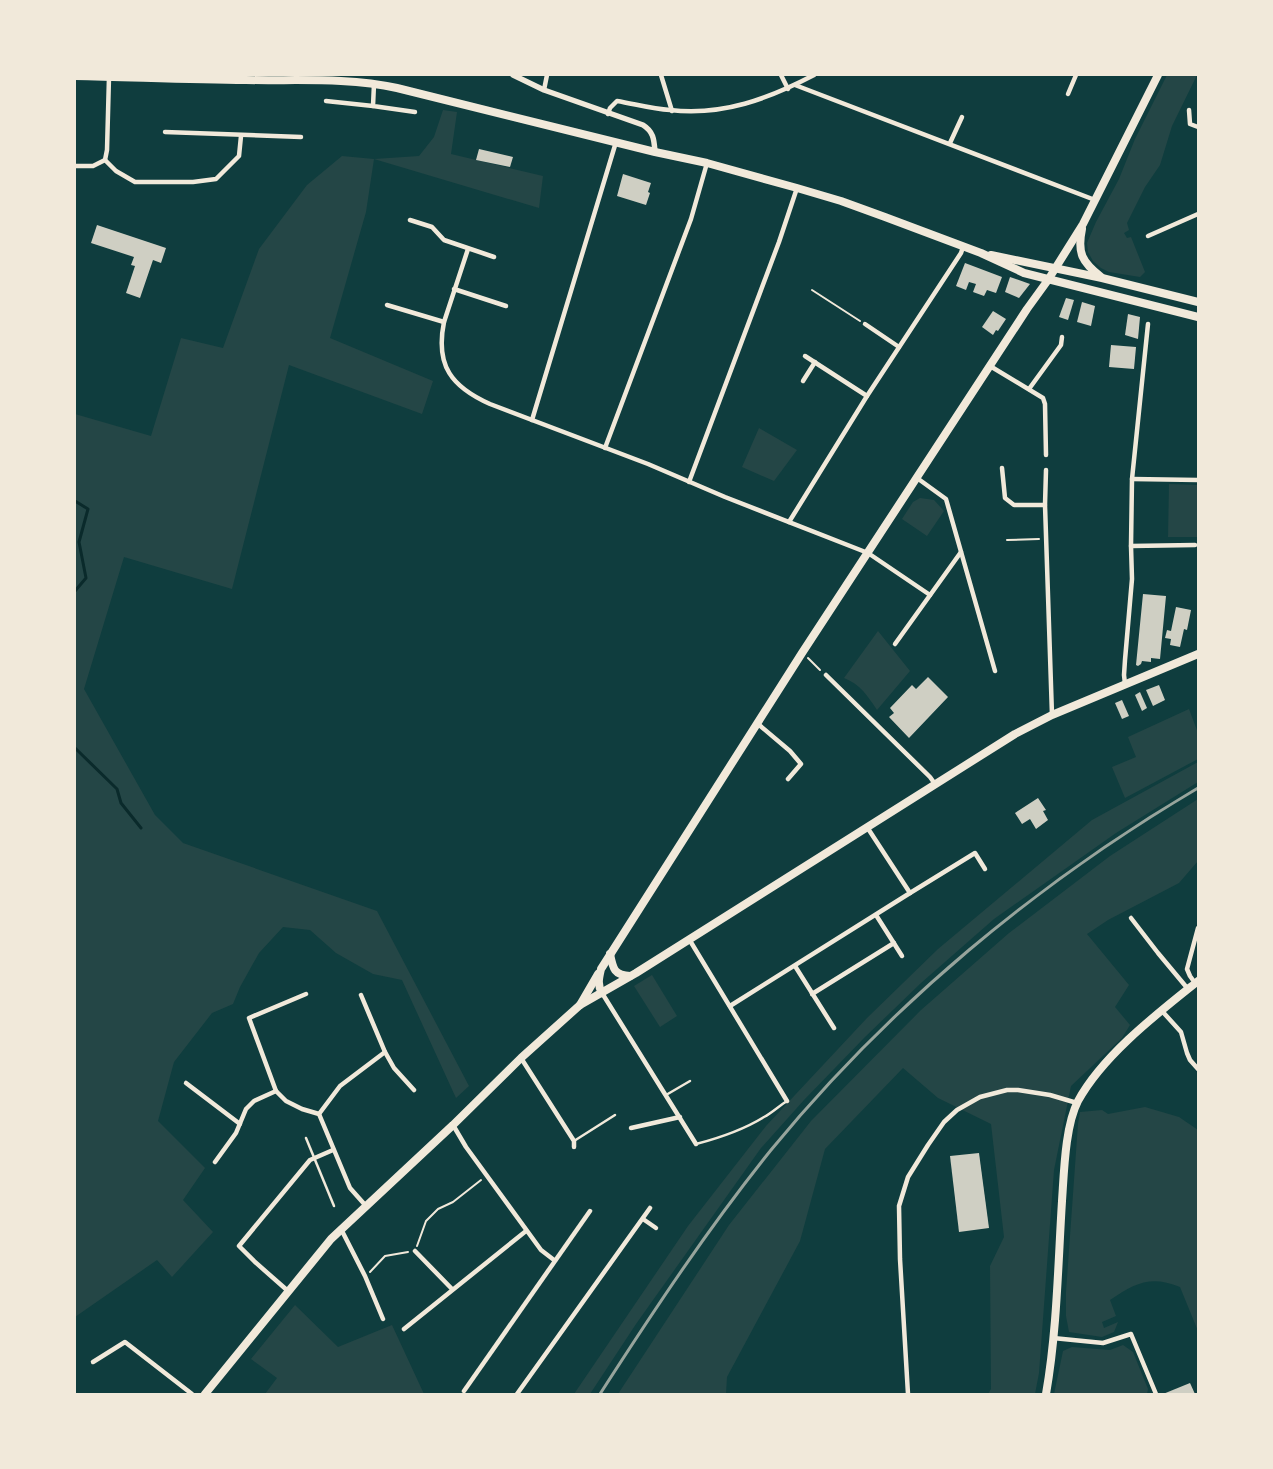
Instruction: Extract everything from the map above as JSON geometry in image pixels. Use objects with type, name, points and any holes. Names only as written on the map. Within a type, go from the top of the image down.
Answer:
[{"type":"highway","points":[[580,1005],[610,954],[802,653],[1083,224],[1158,75]]},
{"type":"highway","points":[[75,76],[374,83],[707,163],[797,188],[850,204],[981,254],[1024,273],[1198,317]]},
{"type":"highway","points":[[1083,224],[1080,242],[1082,258],[1102,278]]},
{"type":"highway","points":[[981,254],[1102,278],[1198,302]]},
{"type":"highway","points":[[205,1394],[331,1238],[453,1125],[521,1058],[580,1005],[630,976],[1008,738],[1052,715],[1198,654]]},
{"type":"highway","points":[[610,954],[615,971],[621,976],[630,976]]},
{"type":"highway","points":[[601,969],[598,980],[602,993]]},
{"type":"highway","points":[[1046,1394],[1051,1369],[1064,1178],[1070,1130],[1077,1103],[1102,1067],[1116,1051],[1197,982]]},
{"type":"street","points":[[513,75],[544,90],[608,114],[628,119],[647,128],[653,135],[655,152]]},
{"type":"street","points":[[544,90],[547,75]]},
{"type":"street","points":[[661,75],[672,111]]},
{"type":"street","points":[[781,75],[788,89]]},
{"type":"street","points":[[608,114],[610,108],[617,102],[672,111],[733,108],[788,89],[814,75]]},
{"type":"street","points":[[1068,94],[1076,75]]},
{"type":"street","points":[[105,160],[107,150],[109,77]]},
{"type":"street","points":[[373,106],[374,83]]},
{"type":"street","points":[[795,85],[1095,200]]},
{"type":"street","points":[[326,101],[415,112]]},
{"type":"street","points":[[1189,110],[1190,124],[1198,127]]},
{"type":"street","points":[[950,143],[962,117]]},
{"type":"street","points":[[165,132],[301,137]]},
{"type":"street","points":[[105,160],[116,171],[135,182],[193,182],[216,179],[239,156],[241,136]]},
{"type":"street","points":[[532,420],[616,142]]},
{"type":"street","points":[[75,166],[93,166],[105,160]]},
{"type":"street","points":[[606,448],[691,219],[707,163]]},
{"type":"street","points":[[689,482],[779,242],[797,188]]},
{"type":"street","points":[[1148,236],[1198,214]]},
{"type":"street","points":[[410,220],[432,227],[444,240],[494,257]]},
{"type":"street","points":[[789,522],[867,396],[961,253],[963,247]]},
{"type":"street","points":[[468,249],[441,334],[441,351],[446,367],[455,382],[467,392],[490,404],[606,448],[868,553],[930,595]]},
{"type":"street","points":[[454,289],[506,306]]},
{"type":"street","points":[[387,305],[444,322]]},
{"type":"street","points":[[865,324],[899,347]]},
{"type":"street","points":[[1125,684],[1124,660],[1132,579],[1132,479],[1148,324]]},
{"type":"street","points":[[1029,389],[1060,345],[1062,337]]},
{"type":"street","points":[[805,356],[867,396]]},
{"type":"street","points":[[803,381],[815,362]]},
{"type":"street","points":[[990,366],[1043,398],[1045,404],[1046,455]]},
{"type":"street","points":[[1002,468],[1005,498],[1014,506],[1045,505]]},
{"type":"street","points":[[1046,470],[1045,505],[1052,715]]},
{"type":"street","points":[[917,478],[946,500],[995,671]]},
{"type":"street","points":[[1132,479],[1198,480]]},
{"type":"street","points":[[1131,546],[1195,545]]},
{"type":"street","points":[[895,644],[961,552]]},
{"type":"street","points":[[826,675],[935,784]]},
{"type":"street","points":[[758,724],[790,751],[801,764],[788,779]]},
{"type":"street","points":[[867,827],[910,893]]},
{"type":"street","points":[[730,1006],[975,853],[985,869]]},
{"type":"street","points":[[876,915],[902,956]]},
{"type":"street","points":[[1131,918],[1188,989]]},
{"type":"street","points":[[1197,982],[1190,976],[1188,969],[1198,928]]},
{"type":"street","points":[[689,939],[787,1101]]},
{"type":"street","points":[[812,994],[894,944]]},
{"type":"street","points":[[795,966],[834,1028]]},
{"type":"street","points":[[602,993],[696,1144]]},
{"type":"street","points":[[306,994],[248,1018],[276,1091],[286,1101],[302,1109],[319,1114]]},
{"type":"street","points":[[361,995],[394,1068],[414,1090]]},
{"type":"street","points":[[1162,1011],[1181,1032],[1190,1060],[1198,1069]]},
{"type":"street","points":[[319,1114],[340,1086],[386,1052]]},
{"type":"street","points":[[521,1058],[574,1141],[574,1147]]},
{"type":"street","points":[[186,1083],[240,1124]]},
{"type":"street","points":[[908,1394],[900,1259],[900,1206],[908,1177],[944,1122],[957,1110],[980,1097],[1007,1090],[1018,1090],[1077,1103]]},
{"type":"street","points":[[215,1162],[236,1133],[246,1109],[254,1101],[276,1091]]},
{"type":"street","points":[[319,1114],[350,1188],[366,1206]]},
{"type":"street","points":[[631,1128],[680,1117]]},
{"type":"street","points":[[453,1125],[526,1231],[541,1250],[554,1260]]},
{"type":"street","points":[[288,1291],[239,1246],[310,1160],[333,1150]]},
{"type":"street","points":[[517,1394],[650,1208]]},
{"type":"street","points":[[464,1391],[590,1211]]},
{"type":"street","points":[[643,1219],[656,1228]]},
{"type":"street","points":[[341,1229],[366,1276],[383,1319]]},
{"type":"street","points":[[404,1329],[526,1231]]},
{"type":"street","points":[[415,1251],[452,1289]]},
{"type":"street","points":[[1053,1338],[1103,1343],[1131,1334],[1156,1394]]},
{"type":"street","points":[[93,1362],[125,1342],[192,1394]]},
{"type":"lane","points":[[666,1096],[690,1081]]},
{"type":"lane","points":[[696,1144],[715,1139],[745,1127],[787,1101]]},
{"type":"lane","points":[[574,1141],[614,1115]]},
{"type":"lane","points":[[306,1138],[334,1206]]},
{"type":"path","points":[[812,290],[865,324]]},
{"type":"path","points":[[1007,540],[1046,539]]},
{"type":"path","points":[[802,653],[826,675]]},
{"type":"path","points":[[366,1276],[385,1256],[415,1251],[426,1221],[438,1209],[453,1202],[487,1176]]},
{"type":"shaded area","points":[[1167,75],[1197,75],[1172,126],[1160,165],[1145,187],[1127,223],[1129,230],[1124,233],[1127,238],[1131,237],[1145,272],[1140,277],[1109,272],[1093,261],[1088,252],[1087,243]]},
{"type":"shaded area","points":[[443,110],[457,112],[451,154],[543,176],[539,208],[374,159],[419,156],[434,137]]},
{"type":"shaded area","points":[[342,156],[374,159],[366,212],[330,338],[433,381],[422,414],[289,365],[232,589],[124,557],[84,689],[155,815],[183,843],[377,911],[469,1086],[456,1098],[402,980],[373,974],[336,953],[310,930],[283,927],[259,953],[233,1004],[212,1013],[174,1062],[158,1121],[205,1168],[183,1200],[213,1232],[172,1277],[157,1260],[75,1317],[75,414],[151,436],[181,338],[223,348],[259,249],[307,185]]},
{"type":"shaded area","points":[[759,428],[797,450],[774,481],[742,467]]},
{"type":"shaded area","points":[[1169,484],[1198,485],[1198,537],[1168,537]]},
{"type":"shaded area","points":[[920,498],[934,500],[944,511],[927,536],[902,519],[913,502]]},
{"type":"shaded area","points":[[878,631],[910,671],[877,710],[859,687],[844,678]]},
{"type":"shaded area","points":[[1189,709],[1198,733],[1198,759],[1125,798],[1112,767],[1136,757],[1128,737]]},
{"type":"shaded area","points":[[1198,762],[1198,782],[1116,833],[994,919],[921,983],[865,1037],[761,1148],[636,1324],[590,1394],[574,1394],[688,1226],[766,1126],[867,1018],[938,949],[1092,820]]},
{"type":"shaded area","points":[[1198,799],[1198,861],[1179,883],[1108,920],[1087,934],[1129,985],[1115,1007],[1130,1025],[1122,1038],[1071,1086],[1054,1170],[1039,1373],[1035,1394],[988,1394],[991,1389],[990,1266],[1004,1237],[991,1124],[938,1098],[903,1068],[825,1149],[800,1241],[727,1377],[726,1394],[618,1394],[729,1225],[811,1121],[921,1010],[1009,933],[1110,856]]},
{"type":"shaded area","points":[[652,975],[677,1016],[660,1027],[634,986]]},
{"type":"shaded area","points":[[1145,1107],[1179,1117],[1198,1130],[1198,1331],[1180,1287],[1170,1283],[1152,1281],[1135,1285],[1110,1300],[1116,1316],[1102,1322],[1104,1328],[1118,1322],[1114,1332],[1102,1337],[1069,1332],[1066,1316],[1066,1292],[1080,1112],[1102,1110],[1108,1114]]},
{"type":"shaded area","points":[[295,1305],[338,1347],[392,1325],[424,1394],[265,1394],[277,1378],[251,1359]]},
{"type":"shaded area","points":[[1123,1345],[1133,1352],[1148,1389],[1147,1394],[1054,1394],[1063,1351],[1072,1347],[1110,1350]]},
{"type":"building","points":[[479,149],[513,157],[510,167],[476,160]]},
{"type":"building","points":[[623,174],[651,183],[646,205],[617,196]]},
{"type":"building","points":[[97,225],[166,248],[161,263],[153,260],[140,298],[126,293],[135,266],[131,265],[134,257],[91,243]]},
{"type":"building","points":[[965,263],[1002,277],[996,293],[987,290],[984,296],[973,292],[976,284],[969,282],[966,290],[956,286]]},
{"type":"building","points":[[1010,277],[1030,284],[1019,298],[1005,292]]},
{"type":"building","points":[[1066,298],[1074,300],[1068,320],[1059,317]]},
{"type":"building","points":[[1082,302],[1095,306],[1091,326],[1077,322]]},
{"type":"building","points":[[993,311],[1006,319],[993,335],[982,327]]},
{"type":"building","points":[[1128,314],[1140,317],[1138,339],[1125,335]]},
{"type":"building","points":[[1111,345],[1136,347],[1134,369],[1109,367]]},
{"type":"building","points":[[1143,594],[1166,596],[1160,659],[1151,658],[1151,662],[1142,661],[1138,666],[1136,665]]},
{"type":"building","points":[[1176,607],[1191,610],[1187,630],[1184,629],[1180,647],[1170,645],[1171,639],[1165,638],[1167,630],[1171,631]]},
{"type":"building","points":[[928,677],[948,697],[909,738],[889,717],[894,713],[890,708],[912,685],[916,689]]},
{"type":"building","points":[[1159,685],[1165,700],[1153,706],[1146,690]]},
{"type":"building","points":[[1140,692],[1147,708],[1142,711],[1135,695]]},
{"type":"building","points":[[1122,700],[1129,716],[1122,719],[1115,703]]},
{"type":"building","points":[[1038,798],[1046,810],[1043,811],[1048,820],[1036,829],[1030,819],[1022,824],[1015,813]]},
{"type":"building","points":[[979,1153],[989,1228],[959,1232],[950,1156]]},
{"type":"building","points":[[1190,1383],[1195,1394],[1163,1394]]},
{"type":"waterway","points":[[75,501],[88,509],[79,542],[86,578],[75,591]]},
{"type":"waterway","points":[[75,748],[117,789],[121,803],[141,828]]},
{"type":"railway","points":[[600,1394],[683,1269],[748,1179],[817,1097],[865,1046],[969,950],[1024,906],[1080,864],[1198,788]]}]
